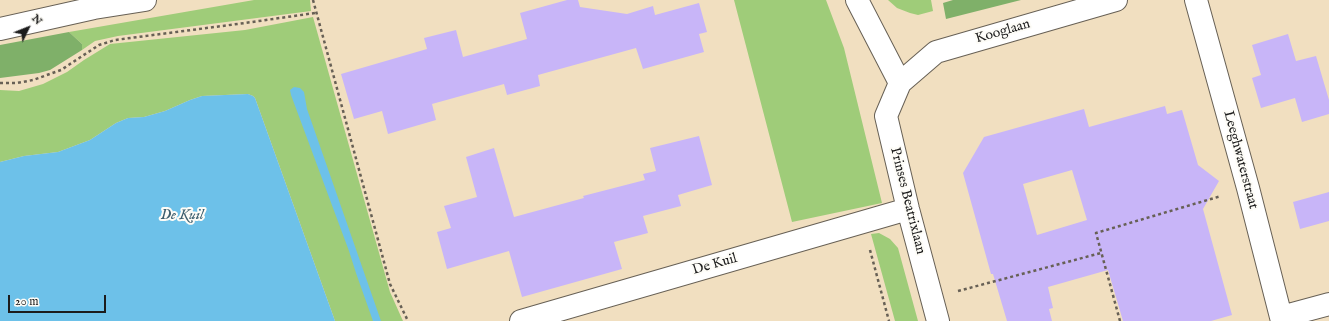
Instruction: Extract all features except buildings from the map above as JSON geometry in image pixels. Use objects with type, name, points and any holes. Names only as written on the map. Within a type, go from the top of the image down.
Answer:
[{"type":"street","points":[[0,29],[93,4],[145,0]]},
{"type":"street","points":[[857,0],[900,83]]},
{"type":"street","name":"Kooglaan","points":[[900,83],[936,52],[1116,0]]},
{"type":"street","name":"Leeghwaterstraat","points":[[1196,0],[1248,188],[1281,319]]},
{"type":"street","name":"Prinses Beatrixlaan","points":[[900,83],[886,116],[908,210],[938,321]]},
{"type":"street","name":"De Kuil","points":[[521,321],[908,210]]},
{"type":"street","points":[[1281,319],[1329,304]]},
{"type":"path","points":[[313,0],[315,13],[390,284],[408,321]]},
{"type":"path","points":[[0,83],[17,83],[40,78],[61,70],[99,45],[115,40],[245,24],[315,13]]},
{"type":"path","points":[[1120,321],[1096,233],[1248,188]]},
{"type":"path","points":[[862,223],[889,321]]},
{"type":"path","points":[[932,298],[1101,253]]},
{"type":"green space","points":[[254,0],[310,0],[311,11],[118,36],[95,41],[82,50],[82,44],[69,32]]},
{"type":"green space","points":[[734,0],[826,0],[844,48],[882,203],[792,222]]},
{"type":"green space","points":[[888,0],[931,0],[933,11],[918,15],[897,8]]},
{"type":"green space","points":[[953,0],[1021,0],[946,19],[943,3]]},
{"type":"green space","points":[[313,17],[390,292],[403,321],[335,321],[255,98],[248,94],[202,96],[165,111],[144,117],[128,118],[116,123],[90,140],[58,152],[24,156],[0,162],[0,90],[19,91],[43,84],[67,72],[110,44],[245,30]]},
{"type":"green space","points":[[69,32],[82,44],[82,50],[50,70],[39,73],[0,78],[0,45]]},
{"type":"green space","points":[[879,233],[890,239],[898,248],[918,321],[895,321],[871,234]]},
{"type":"water","points":[[294,87],[300,88],[304,92],[307,109],[381,321],[373,321],[349,251],[291,95],[290,90]]},
{"type":"water","name":"De Kuil","points":[[248,94],[255,98],[335,321],[0,321],[0,162],[24,156],[58,152],[90,140],[116,123],[128,118],[144,117],[165,111],[202,96]]}]
